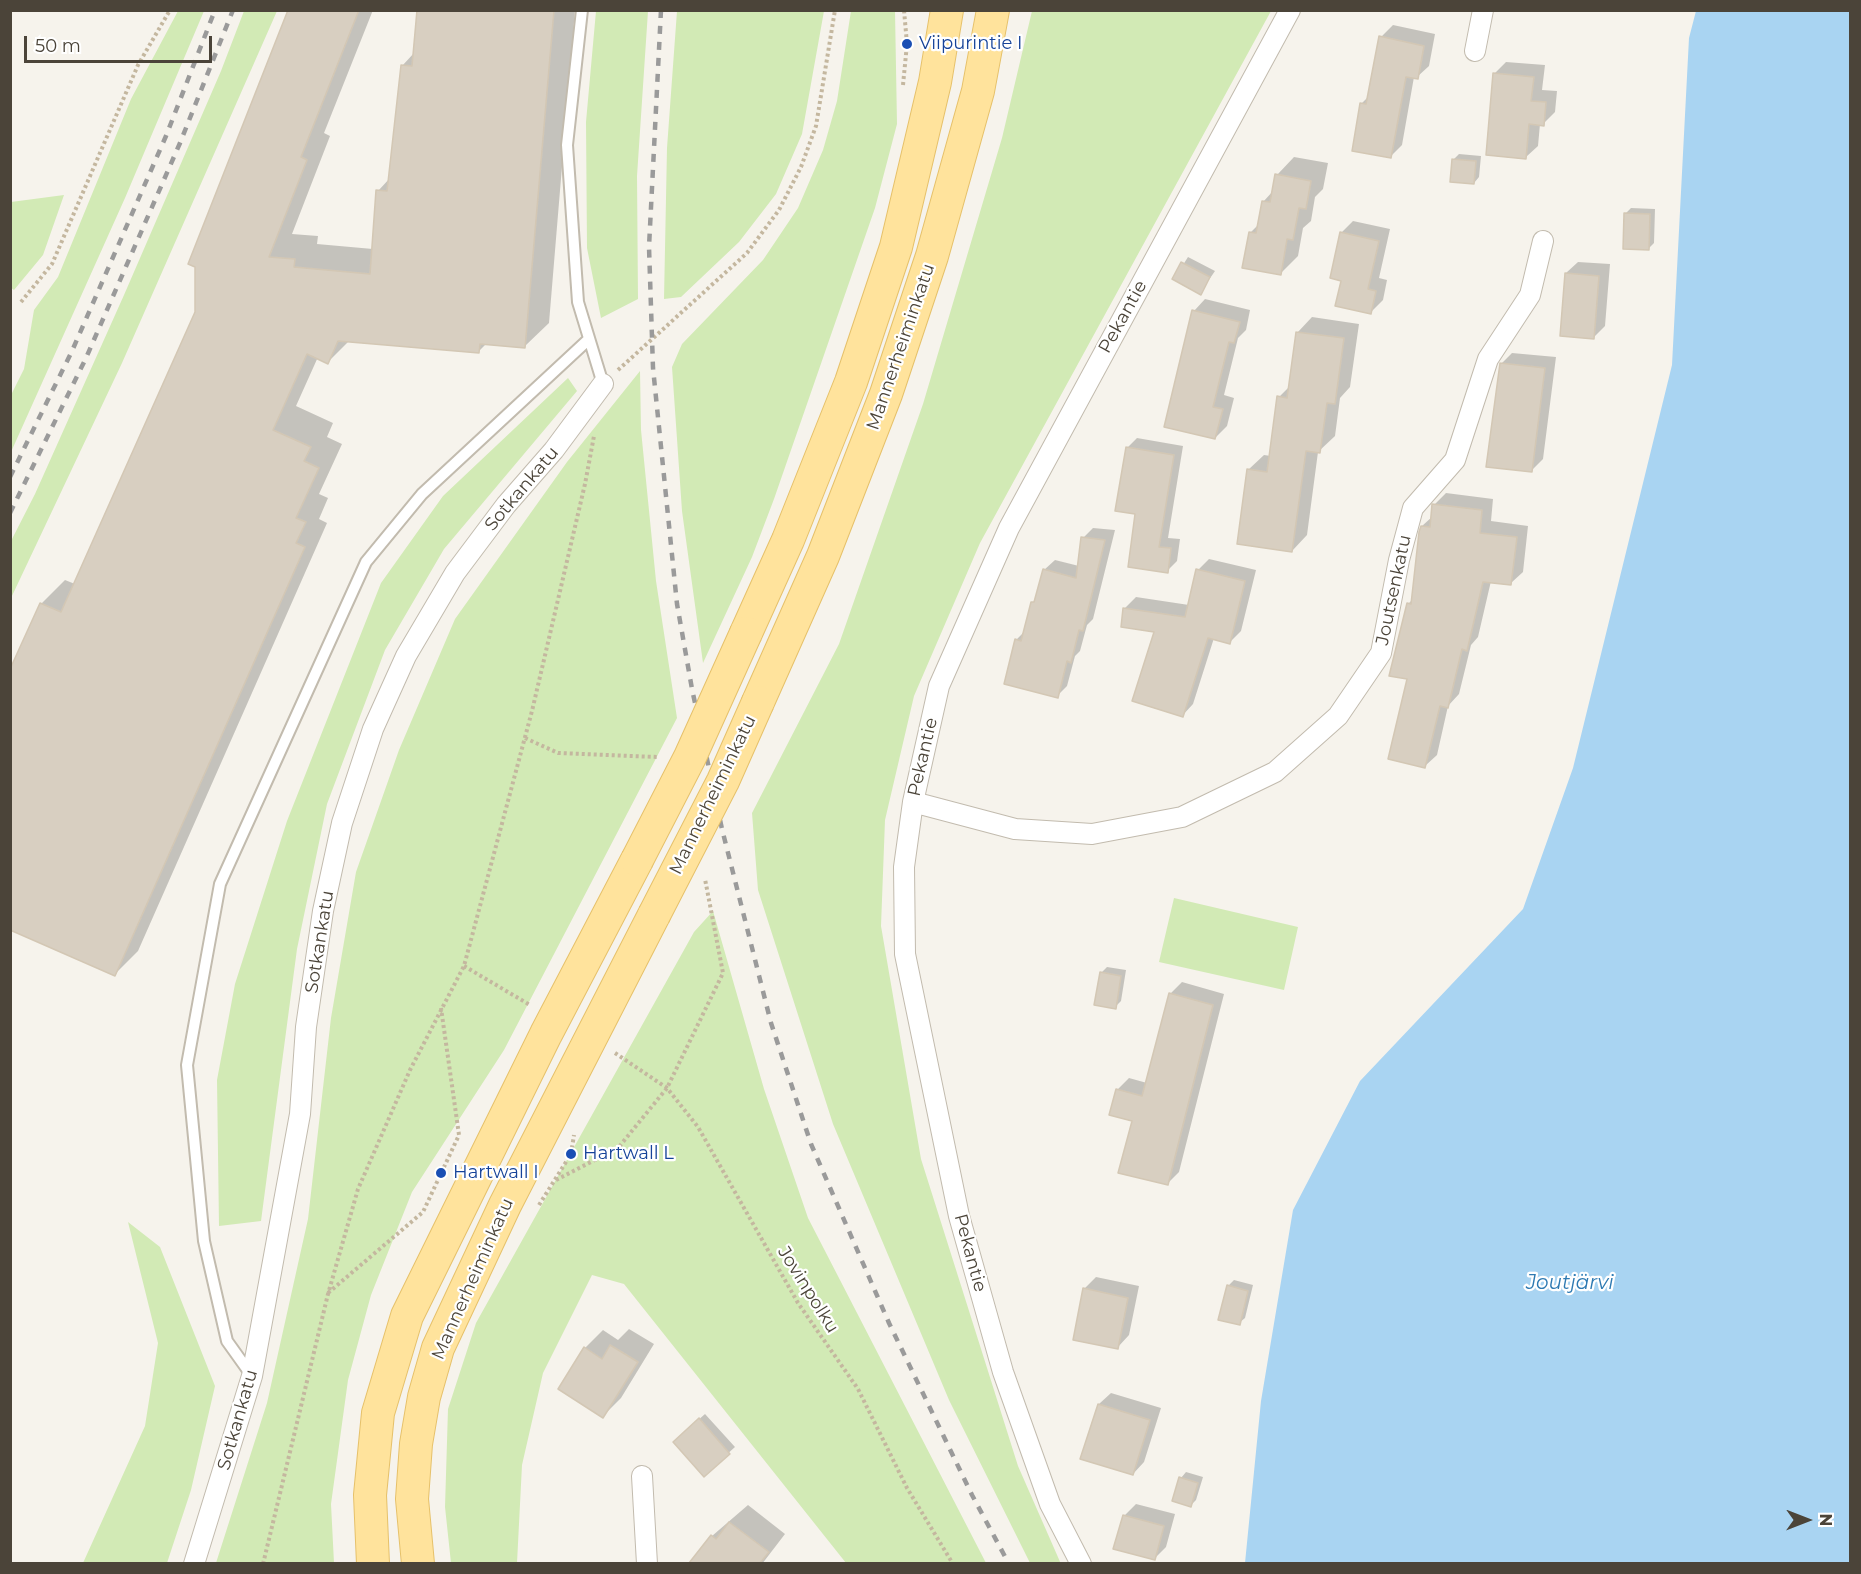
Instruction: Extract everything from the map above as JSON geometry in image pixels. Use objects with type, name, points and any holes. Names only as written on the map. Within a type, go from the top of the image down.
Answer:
[{"type":"main road","name":"Mannerheiminkatu","points":[[373,1563],[370,1496],[378,1413],[407,1316],[541,1044],[690,757],[788,540],[851,382],[897,247],[935,82],[947,10]]},
{"type":"main road","name":"Mannerheiminkatu","points":[[418,1563],[412,1499],[416,1444],[424,1397],[438,1348],[491,1234],[723,781],[823,556],[886,394],[932,256],[978,91],[993,10]]},
{"type":"street","name":"Pekantie","points":[[1081,1563],[1050,1504],[1007,1383],[959,1216],[905,954],[904,867],[913,802],[939,686],[1009,528],[1290,10]]},
{"type":"street","points":[[1475,51],[1483,10]]},
{"type":"street","name":"Joutsenkatu","points":[[913,802],[1015,829],[1092,834],[1182,817],[1275,772],[1338,716],[1381,653],[1399,560],[1413,508],[1455,460],[1488,359],[1530,295],[1543,241]]},
{"type":"street","name":"Sotkankatu","points":[[194,1563],[252,1376],[300,1114],[306,1028],[323,911],[342,823],[372,729],[406,656],[455,573],[506,505],[554,450],[603,384]]},
{"type":"street","points":[[642,1476],[647,1563]]},
{"type":"lane","points":[[582,10],[567,145],[578,302],[603,384]]},
{"type":"lane","points":[[252,1376],[227,1341],[204,1241],[187,1065],[220,884],[366,562],[422,494],[589,339]]},
{"type":"path","points":[[21,302],[52,264],[78,197],[138,65],[170,10]]},
{"type":"path","points":[[603,384],[747,253],[779,210],[801,167],[816,126],[835,10]]},
{"type":"path","points":[[903,86],[907,44],[904,10]]},
{"type":"path","points":[[263,1563],[328,1294],[358,1189],[410,1070],[464,966],[525,738],[585,484],[595,429]]},
{"type":"path","points":[[525,738],[558,753],[657,757]]},
{"type":"path","points":[[556,1180],[618,1148],[667,1088],[723,973],[703,871]]},
{"type":"path","points":[[464,966],[533,1007]]},
{"type":"path","points":[[328,1294],[423,1212],[459,1135],[441,1008]]},
{"type":"path","name":"Jovinpolku","points":[[615,1053],[667,1088],[698,1127],[798,1303],[858,1389],[907,1488],[953,1563]]},
{"type":"path","points":[[536,1209],[571,1154],[575,1132]]},
{"type":"green space","points":[[178,11],[204,11],[125,198],[11,452],[11,395],[24,369],[34,310],[58,277],[131,99]]},
{"type":"green space","points":[[244,11],[277,11],[122,363],[11,598],[11,541],[35,494],[124,295],[221,71]]},
{"type":"green space","points":[[596,11],[648,11],[637,176],[638,299],[601,318],[587,248],[586,122]]},
{"type":"green space","points":[[677,11],[824,11],[802,134],[776,194],[739,242],[681,297],[664,299],[667,148]]},
{"type":"green space","points":[[851,11],[895,11],[897,124],[875,208],[774,499],[752,557],[703,663],[682,511],[672,367],[682,344],[763,260],[798,208],[823,150],[837,101]]},
{"type":"green space","points":[[1032,11],[1271,11],[980,543],[914,696],[885,820],[881,926],[921,1159],[1018,1466],[1061,1564],[1030,1563],[949,1400],[833,1124],[758,890],[752,813],[839,644],[923,404],[1002,138]]},
{"type":"green space","points":[[64,195],[43,255],[14,290],[10,287],[11,202]]},
{"type":"green space","points":[[640,371],[641,430],[656,581],[677,718],[504,1050],[412,1192],[371,1295],[348,1380],[331,1504],[334,1563],[216,1563],[267,1403],[308,1219],[331,1018],[356,872],[399,750],[455,619],[567,462]]},
{"type":"green space","points":[[568,378],[577,391],[444,549],[385,650],[327,804],[297,949],[261,1221],[219,1226],[217,1080],[235,984],[287,821],[381,583],[443,496]]},
{"type":"green space","points":[[1174,898],[1298,927],[1284,990],[1159,962]]},
{"type":"green space","points":[[713,911],[764,1089],[808,1218],[986,1563],[846,1563],[624,1284],[592,1275],[543,1373],[522,1465],[517,1563],[451,1563],[445,1507],[448,1409],[476,1323],[694,932]]},
{"type":"green space","points":[[128,1222],[160,1247],[215,1386],[191,1490],[167,1563],[83,1563],[145,1426],[158,1343]]},
{"type":"water","name":"Joutjärvi","points":[[1696,11],[1850,11],[1850,1563],[1245,1563],[1261,1401],[1293,1210],[1360,1081],[1523,909],[1573,768],[1672,365],[1689,38]]},
{"type":"building","points":[[288,10],[359,10],[301,157],[307,160],[269,257],[295,259],[294,267],[370,274],[376,190],[387,191],[401,65],[412,66],[417,10],[554,10],[525,348],[480,344],[479,353],[338,341],[328,364],[307,354],[273,430],[311,447],[304,461],[319,468],[296,518],[306,522],[296,543],[305,547],[115,976],[10,930],[10,669],[40,603],[61,612],[195,312],[195,267],[188,264]]},
{"type":"building","points":[[1379,36],[1424,46],[1418,79],[1406,77],[1391,158],[1352,151],[1360,103],[1366,104]]},
{"type":"building","points":[[1493,73],[1534,77],[1531,101],[1546,102],[1544,126],[1529,124],[1526,159],[1486,155]]},
{"type":"building","points":[[1452,159],[1476,161],[1474,184],[1450,182]]},
{"type":"building","points":[[1275,174],[1311,181],[1306,209],[1299,208],[1293,240],[1287,239],[1281,275],[1242,268],[1249,232],[1256,233],[1262,201],[1270,202]]},
{"type":"building","points":[[1624,213],[1650,214],[1649,250],[1623,249]]},
{"type":"building","points":[[1340,232],[1379,241],[1368,289],[1376,291],[1371,314],[1335,306],[1341,281],[1330,278]]},
{"type":"building","points":[[1181,262],[1210,277],[1201,295],[1172,279]]},
{"type":"building","points":[[1565,273],[1599,276],[1594,339],[1560,336]]},
{"type":"building","points":[[1192,310],[1240,322],[1234,343],[1229,342],[1213,407],[1223,409],[1215,439],[1164,427]]},
{"type":"building","points":[[1296,332],[1344,338],[1335,404],[1327,403],[1320,453],[1306,451],[1292,552],[1237,544],[1247,469],[1267,472],[1277,396],[1287,398]]},
{"type":"building","points":[[1500,363],[1545,368],[1532,472],[1486,467]]},
{"type":"building","points":[[1126,447],[1174,455],[1159,547],[1171,548],[1168,573],[1128,567],[1135,514],[1115,511]]},
{"type":"building","points":[[1432,504],[1482,510],[1480,533],[1517,537],[1511,585],[1483,582],[1467,651],[1462,649],[1448,708],[1440,706],[1425,768],[1388,759],[1407,679],[1389,676],[1407,603],[1411,604],[1419,532],[1421,526],[1430,527]]},
{"type":"building","points":[[1081,537],[1105,540],[1083,631],[1079,630],[1071,663],[1067,661],[1058,698],[1004,684],[1015,639],[1021,641],[1031,602],[1034,602],[1043,569],[1076,578]]},
{"type":"building","points":[[1196,569],[1245,581],[1230,644],[1208,638],[1183,717],[1132,701],[1154,632],[1121,627],[1123,608],[1185,617]]},
{"type":"building","points":[[1100,972],[1121,976],[1116,1009],[1094,1005]]},
{"type":"building","points":[[1169,993],[1213,1005],[1168,1185],[1118,1173],[1132,1121],[1109,1115],[1116,1089],[1142,1096]]},
{"type":"building","points":[[1227,1285],[1248,1291],[1240,1325],[1218,1320]]},
{"type":"building","points":[[1083,1288],[1128,1298],[1118,1349],[1073,1340]]},
{"type":"building","points":[[610,1345],[638,1362],[603,1418],[558,1389],[584,1347],[602,1359]]},
{"type":"building","points":[[1098,1404],[1150,1420],[1133,1475],[1080,1459]]},
{"type":"building","points":[[699,1418],[730,1454],[704,1477],[673,1442]]},
{"type":"building","points":[[1179,1477],[1198,1483],[1191,1507],[1172,1501]]},
{"type":"building","points":[[1123,1515],[1164,1526],[1155,1560],[1113,1549]]},
{"type":"building","points":[[729,1522],[769,1552],[760,1563],[689,1563],[711,1535],[716,1539]]},
{"type":"railway","points":[[10,477],[72,351],[166,136],[215,10]]},
{"type":"railway","points":[[10,513],[86,358],[180,143],[233,10]]},
{"type":"railway","points":[[661,10],[649,247],[653,368],[677,604],[692,689],[722,829],[771,1023],[811,1144],[889,1323],[972,1495],[1009,1564]]},
{"type":"place","name":"Viipurintie I","points":[[907,44]]},
{"type":"place","name":"Hartwall L","points":[[571,1154]]},
{"type":"place","name":"Hartwall I","points":[[441,1173]]}]
